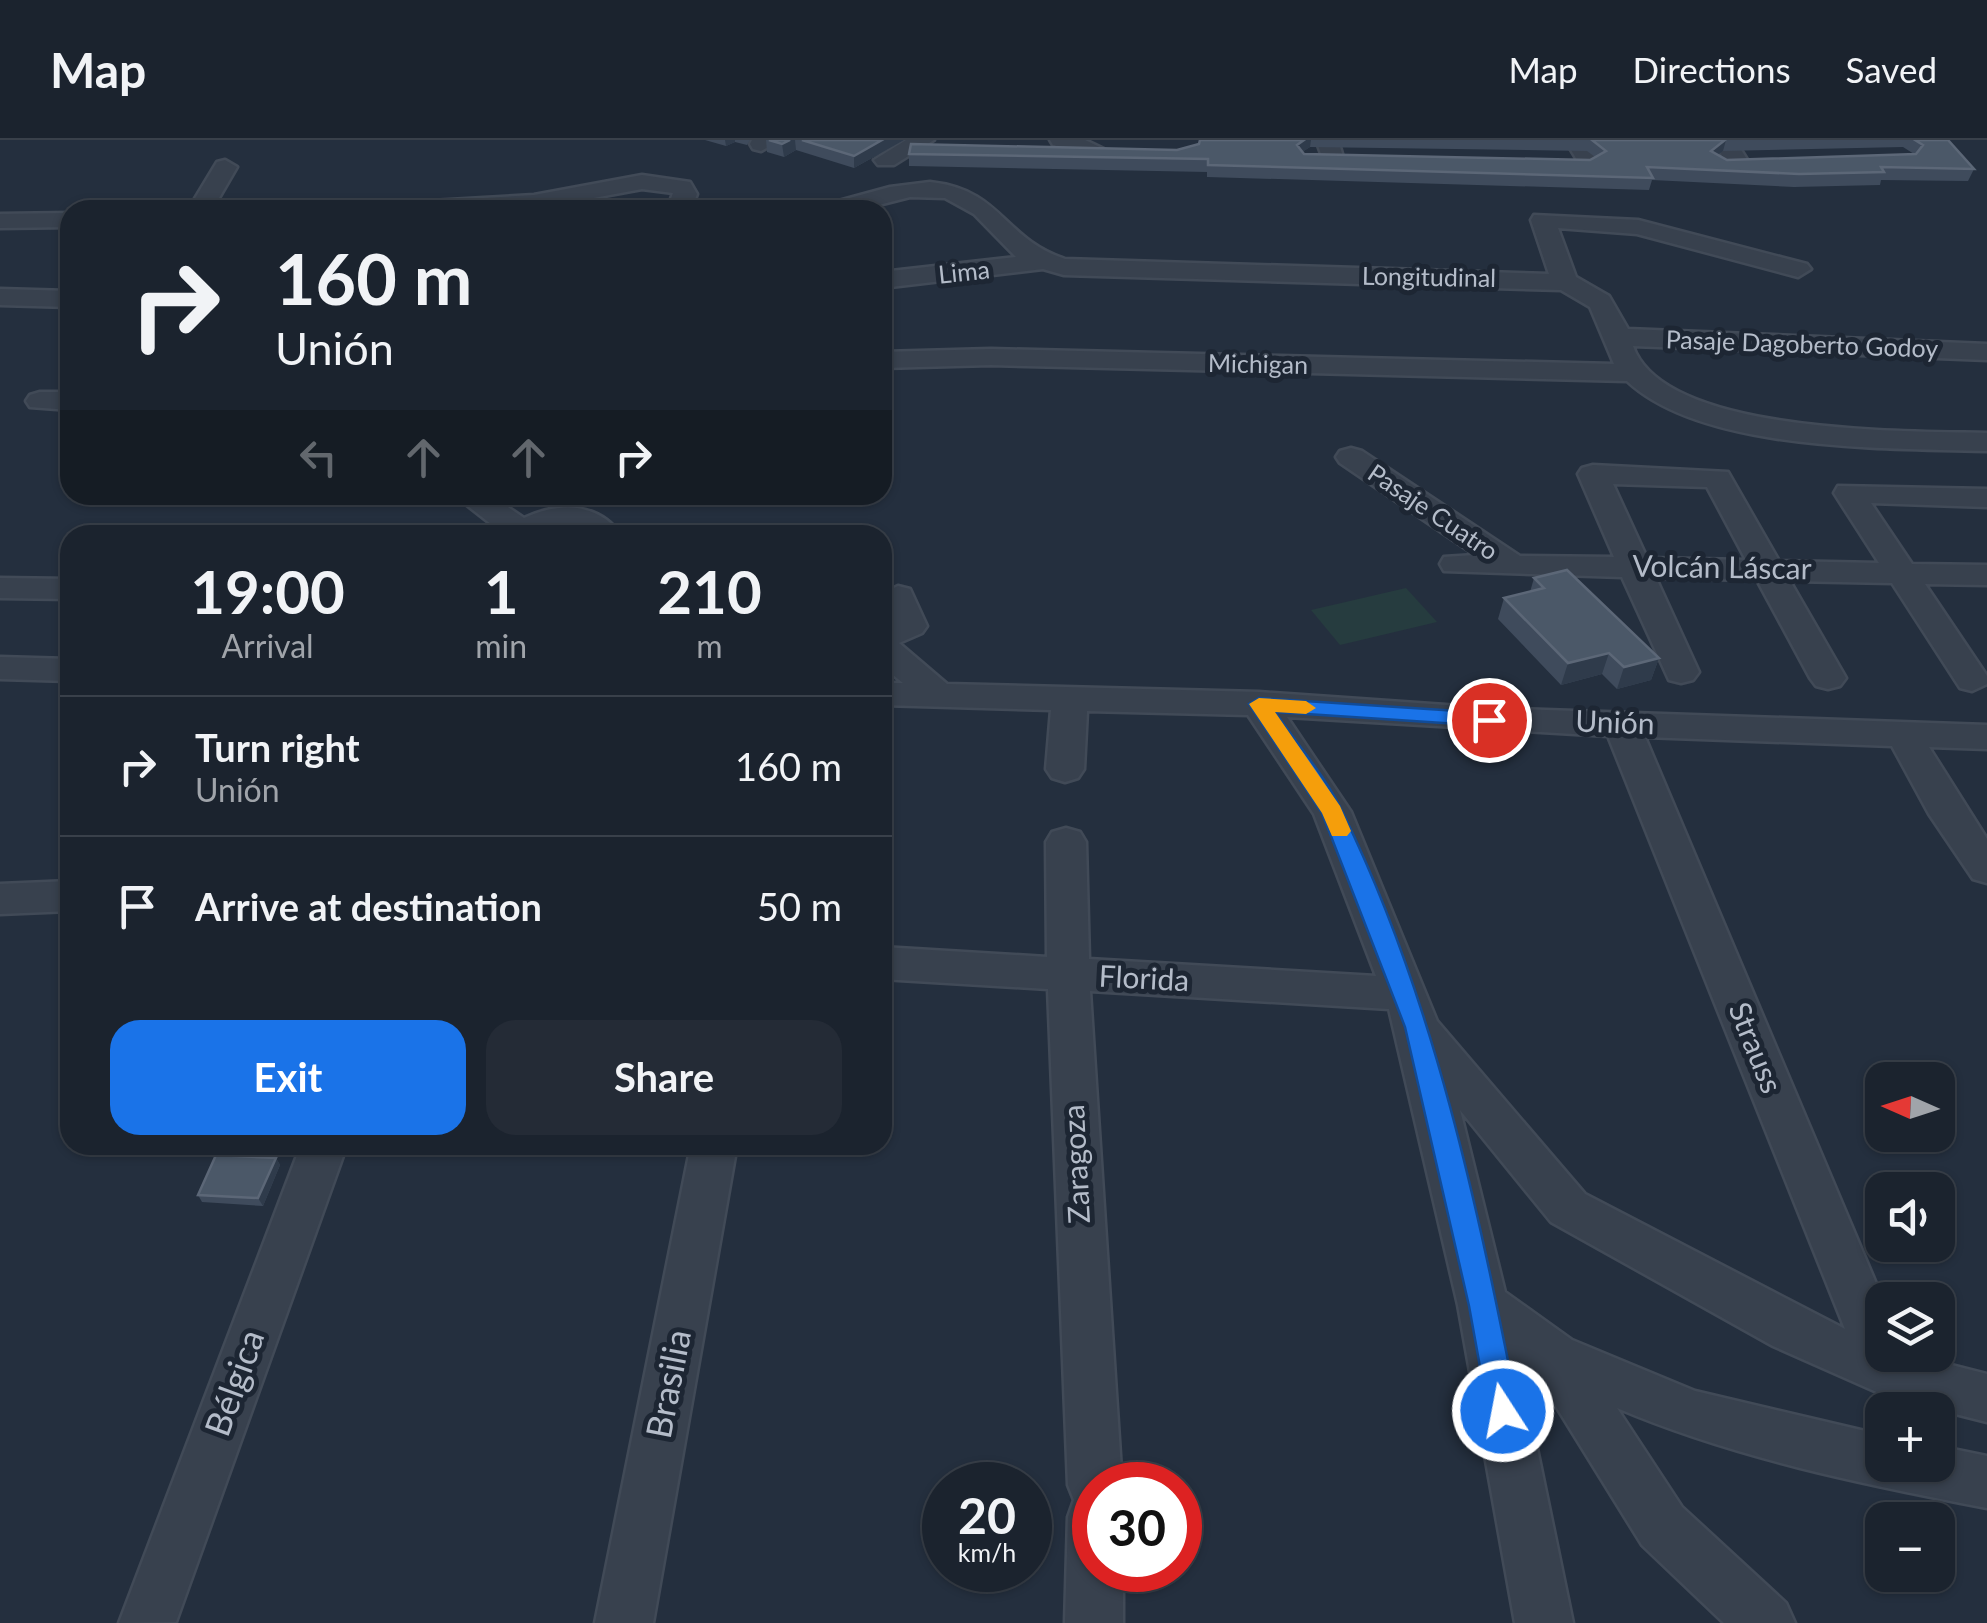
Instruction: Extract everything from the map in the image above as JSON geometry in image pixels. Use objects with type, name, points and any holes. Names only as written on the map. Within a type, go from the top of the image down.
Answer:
[{"type":"street","points":[[886,160],[918,143],[949,147]]},
{"type":"street","points":[[1051,145],[1107,151]]},
{"type":"street","points":[[1323,151],[1361,158]]},
{"type":"street","points":[[206,200],[225,167]]},
{"type":"street","points":[[545,200],[642,182],[682,187],[683,200]]},
{"type":"street","name":"Longitudinal","points":[[875,200],[916,190],[964,195],[985,210],[1004,235],[1044,262],[1096,269],[1565,282]]},
{"type":"street","points":[[0,220],[60,220]]},
{"type":"street","points":[[1798,269],[1638,226],[1543,220],[1565,282],[1594,292],[1633,373],[1673,402],[1700,414],[1761,428],[1987,442]]},
{"type":"street","name":"Lima","points":[[892,279],[1044,262]]},
{"type":"street","points":[[0,297],[60,299]]},
{"type":"street","name":"Pasaje Dagoberto Godoy","points":[[1617,336],[1987,352]]},
{"type":"street","name":"Michigan","points":[[892,360],[992,358],[1633,373]]},
{"type":"street","points":[[40,401],[60,401]]},
{"type":"street","name":"Pasaje Cuatro","points":[[1352,457],[1514,566]]},
{"type":"street","points":[[1681,672],[1593,474],[1717,478],[1828,678]]},
{"type":"street","points":[[1972,680],[1848,493],[1987,498]]},
{"type":"street","points":[[489,505],[526,525]]},
{"type":"street","points":[[510,505],[529,525]]},
{"type":"street","points":[[543,525],[576,516],[598,525]]},
{"type":"street","name":"Volcán Láscar","points":[[1456,564],[1987,575]]},
{"type":"street","points":[[0,588],[60,589]]},
{"type":"street","points":[[892,634],[910,626],[898,596]]},
{"type":"street","points":[[892,656],[938,695]]},
{"type":"street","points":[[0,668],[60,670]]},
{"type":"street","name":"Unión","points":[[892,694],[1259,704],[1489,720],[1987,737]]},
{"type":"street","points":[[1065,768],[1070,699]]},
{"type":"street","points":[[1259,704],[1332,812],[1412,1010],[1483,1306],[1544,1623]]},
{"type":"street","name":"Strauss","points":[[1621,723],[1865,1316]]},
{"type":"street","points":[[1904,735],[1943,806],[1987,869]]},
{"type":"street","name":"Zaragoza","points":[[1066,842],[1068,974],[1086,1328],[1095,1395],[1096,1462]]},
{"type":"street","points":[[0,899],[60,896]]},
{"type":"street","name":"Florida","points":[[892,964],[1068,974],[1412,1010]]},
{"type":"street","points":[[1412,1010],[1568,1208],[1790,1330],[1865,1362]]},
{"type":"street","name":"Bélgica","points":[[148,1622],[320,1155]]},
{"type":"street","name":"Brasilia","points":[[624,1623],[712,1155]]},
{"type":"street","points":[[1483,1306],[1554,1356],[1694,1415],[1865,1457]]},
{"type":"street","points":[[1554,1356],[1662,1526],[1766,1623]]},
{"type":"street","points":[[1888,1372],[1987,1398]]},
{"type":"street","points":[[1955,1476],[1987,1482]]},
{"type":"street","points":[[1094,1592],[1094,1623]]},
{"type":"street","points":[[140,1623],[160,1623]]},
{"type":"green space","points":[[1406,588],[1437,622],[1340,645],[1311,610]]},
{"type":"building","points":[[802,140],[882,140],[854,156]]},
{"type":"building","points":[[1200,140],[1304,140],[1297,145],[1304,154],[1590,160],[1606,151],[1592,140],[1725,140],[1711,151],[1727,160],[1916,154],[1923,145],[1915,140],[1948,140],[1974,169],[1881,167],[1884,172],[1799,174],[1647,167],[1653,178],[1208,165],[1208,159],[909,154],[911,144],[1177,150],[1199,144]]},
{"type":"building","points":[[1567,570],[1659,658],[1624,667],[1609,653],[1568,663],[1504,598],[1544,588],[1534,578]]},
{"type":"building","points":[[216,1155],[276,1158],[258,1198],[198,1195]]},
{"type":"slow traffic","points":[[1306,708],[1259,704],[1332,812],[1340,831]]},
{"type":"route","points":[[1489,720],[1259,704],[1332,812],[1418,1027],[1483,1306],[1503,1411]]}]
